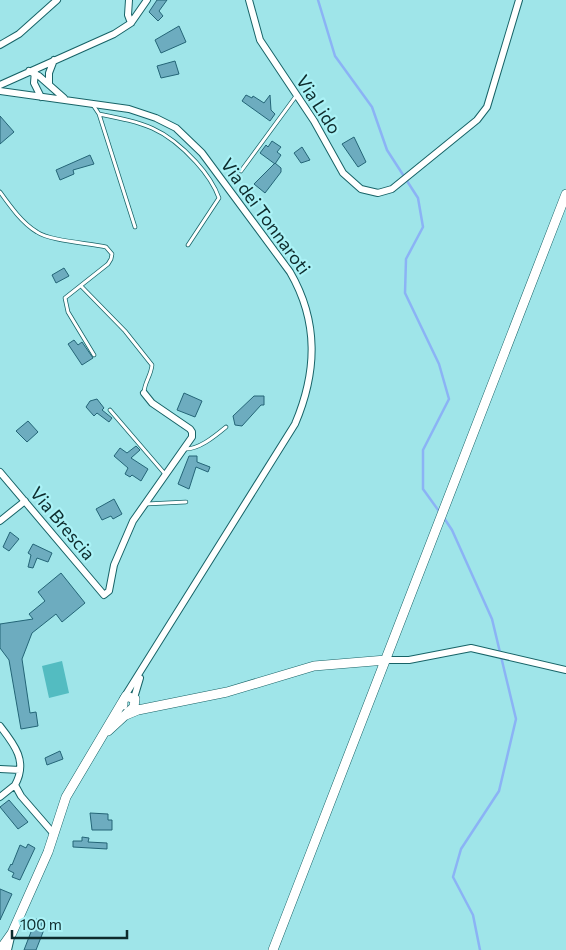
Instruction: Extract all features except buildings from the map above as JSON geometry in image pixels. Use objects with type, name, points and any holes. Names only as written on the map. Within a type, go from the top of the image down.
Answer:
[{"type":"main road","points":[[273,950],[566,194]]},
{"type":"main road","points":[[123,700],[124,706],[132,707],[163,704],[236,690],[314,666],[386,660]]},
{"type":"main road","points":[[0,950],[12,933],[48,852],[66,797],[93,748],[123,700]]},
{"type":"main road","points":[[93,748],[132,707]]},
{"type":"street","points":[[0,45],[18,34],[57,0]]},
{"type":"street","points":[[129,0],[128,15],[131,23]]},
{"type":"street","points":[[0,85],[114,34],[131,23],[147,0]]},
{"type":"street","name":"Via Lido","points":[[249,0],[260,40],[314,121],[343,173],[361,189],[378,193],[392,189],[477,120],[487,107],[519,0]]},
{"type":"street","points":[[49,85],[49,73],[54,60]]},
{"type":"street","points":[[33,71],[67,100]]},
{"type":"street","points":[[33,71],[34,83],[41,97]]},
{"type":"street","name":"Via dei Tonnaroti","points":[[0,91],[129,109],[156,118],[176,128],[196,146],[290,272],[306,307],[313,346],[308,386],[295,424],[143,670]]},
{"type":"street","points":[[144,393],[152,403],[192,432],[184,449],[167,475],[144,504]]},
{"type":"street","name":"Via Brescia","points":[[0,472],[104,595],[109,591],[114,565],[133,521],[144,504]]},
{"type":"street","points":[[0,521],[25,501]]},
{"type":"street","points":[[386,660],[409,660],[471,648],[566,670]]},
{"type":"street","points":[[123,700],[143,670]]},
{"type":"street","points":[[132,707],[143,670]]},
{"type":"street","points":[[0,726],[16,746],[20,770],[20,775],[15,785],[0,797]]},
{"type":"street","points":[[0,769],[20,770]]},
{"type":"street","points":[[15,785],[21,796],[53,833]]},
{"type":"street","points":[[8,950],[12,933]]},
{"type":"lane","points":[[241,170],[296,95]]},
{"type":"lane","points":[[92,104],[99,114],[134,227]]},
{"type":"lane","points":[[99,114],[139,122],[162,131],[179,143],[215,187],[219,198],[188,245]]},
{"type":"lane","points":[[0,192],[20,218],[38,233],[108,248],[112,254],[108,264],[65,298],[68,312],[94,354]]},
{"type":"lane","points":[[81,286],[125,331],[152,365],[151,376],[144,386],[144,393]]},
{"type":"lane","points":[[110,410],[167,475]]},
{"type":"lane","points":[[184,449],[192,449],[213,438],[226,427]]},
{"type":"lane","points":[[144,504],[186,502]]},
{"type":"shaded area","points":[[62,661],[69,693],[49,698],[42,666]]},
{"type":"waterway","points":[[318,0],[335,56],[372,107],[387,150],[418,198],[423,227],[406,259],[405,293],[439,364],[449,399],[423,450],[423,489],[441,514]]},
{"type":"waterway","points":[[444,518],[452,530],[492,619],[516,719],[499,791],[461,849],[453,877],[473,915],[480,950]]}]
